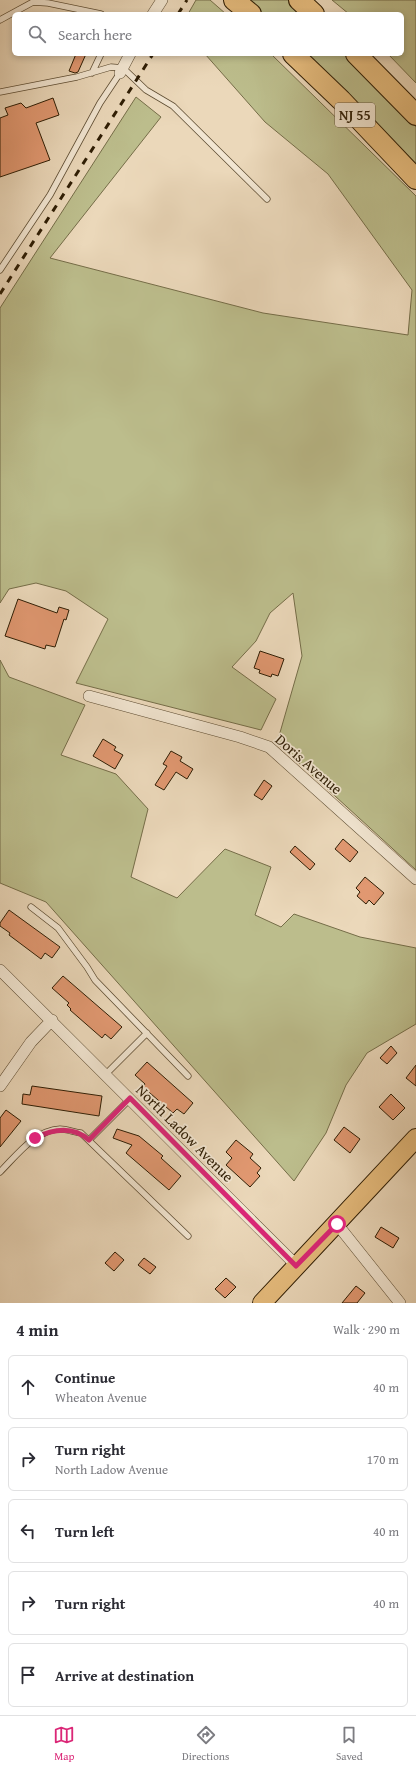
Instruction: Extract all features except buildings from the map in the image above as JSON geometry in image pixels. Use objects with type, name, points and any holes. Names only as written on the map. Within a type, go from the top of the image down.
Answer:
[{"type":"highway","points":[[299,0],[312,12]]},
{"type":"highway","name":"NJ 55","points":[[295,56],[341,100],[416,179]]},
{"type":"highway","name":"NJ 55","points":[[358,56],[416,115]]},
{"type":"main road","points":[[262,1303],[416,1138]]},
{"type":"street","points":[[154,12],[162,0]]},
{"type":"street","points":[[121,70],[129,56]]},
{"type":"street","name":"Doris Avenue","points":[[89,696],[240,736],[269,746],[416,879]]},
{"type":"street","name":"North Ladow Avenue","points":[[0,970],[52,1020],[296,1266]]},
{"type":"street","points":[[0,1086],[31,1042],[52,1020]]},
{"type":"street","points":[[337,1224],[400,1303]]},
{"type":"lane","points":[[15,12],[33,2],[48,3],[91,12]]},
{"type":"lane","points":[[0,20],[12,13]]},
{"type":"lane","points":[[92,73],[100,56]]},
{"type":"lane","points":[[0,92],[92,73],[111,67],[121,70],[146,90],[173,106],[267,199]]},
{"type":"lane","points":[[0,270],[50,195],[100,103],[121,70]]},
{"type":"lane","points":[[31,907],[58,928],[95,980],[188,1076]]},
{"type":"lane","points":[[106,1074],[147,1034]]},
{"type":"lane","points":[[89,1140],[130,1098]]},
{"type":"lane","points":[[0,1172],[35,1138],[47,1132],[60,1130],[81,1133],[188,1236]]},
{"type":"green space","points":[[196,0],[210,0],[224,12],[189,12]]},
{"type":"green space","points":[[248,0],[289,0],[304,12],[260,12]]},
{"type":"green space","points":[[332,0],[416,0],[416,83],[390,56],[404,56],[404,12],[347,12]]},
{"type":"green space","points":[[207,56],[273,56],[416,196],[416,870],[277,743],[302,656],[293,593],[270,613],[256,641],[232,667],[276,699],[261,730],[76,683],[108,619],[66,591],[36,583],[9,589],[0,603],[0,308],[136,97],[161,117],[50,258],[263,313],[408,335],[412,290],[328,174],[265,122]]},
{"type":"green space","points":[[303,56],[347,56],[416,127],[416,173]]},
{"type":"green space","points":[[0,660],[9,677],[85,705],[61,755],[116,774],[148,809],[131,877],[177,898],[225,849],[271,867],[255,915],[281,927],[294,914],[360,937],[416,948],[416,1024],[367,1053],[346,1085],[326,1133],[294,1181],[46,902],[0,883]]},
{"type":"railway","points":[[179,12],[187,0]]},
{"type":"railway","points":[[0,294],[152,56]]},
{"type":"route","points":[[35,1138],[47,1132],[60,1130],[81,1133],[89,1140],[130,1098],[296,1266],[337,1224]]}]
